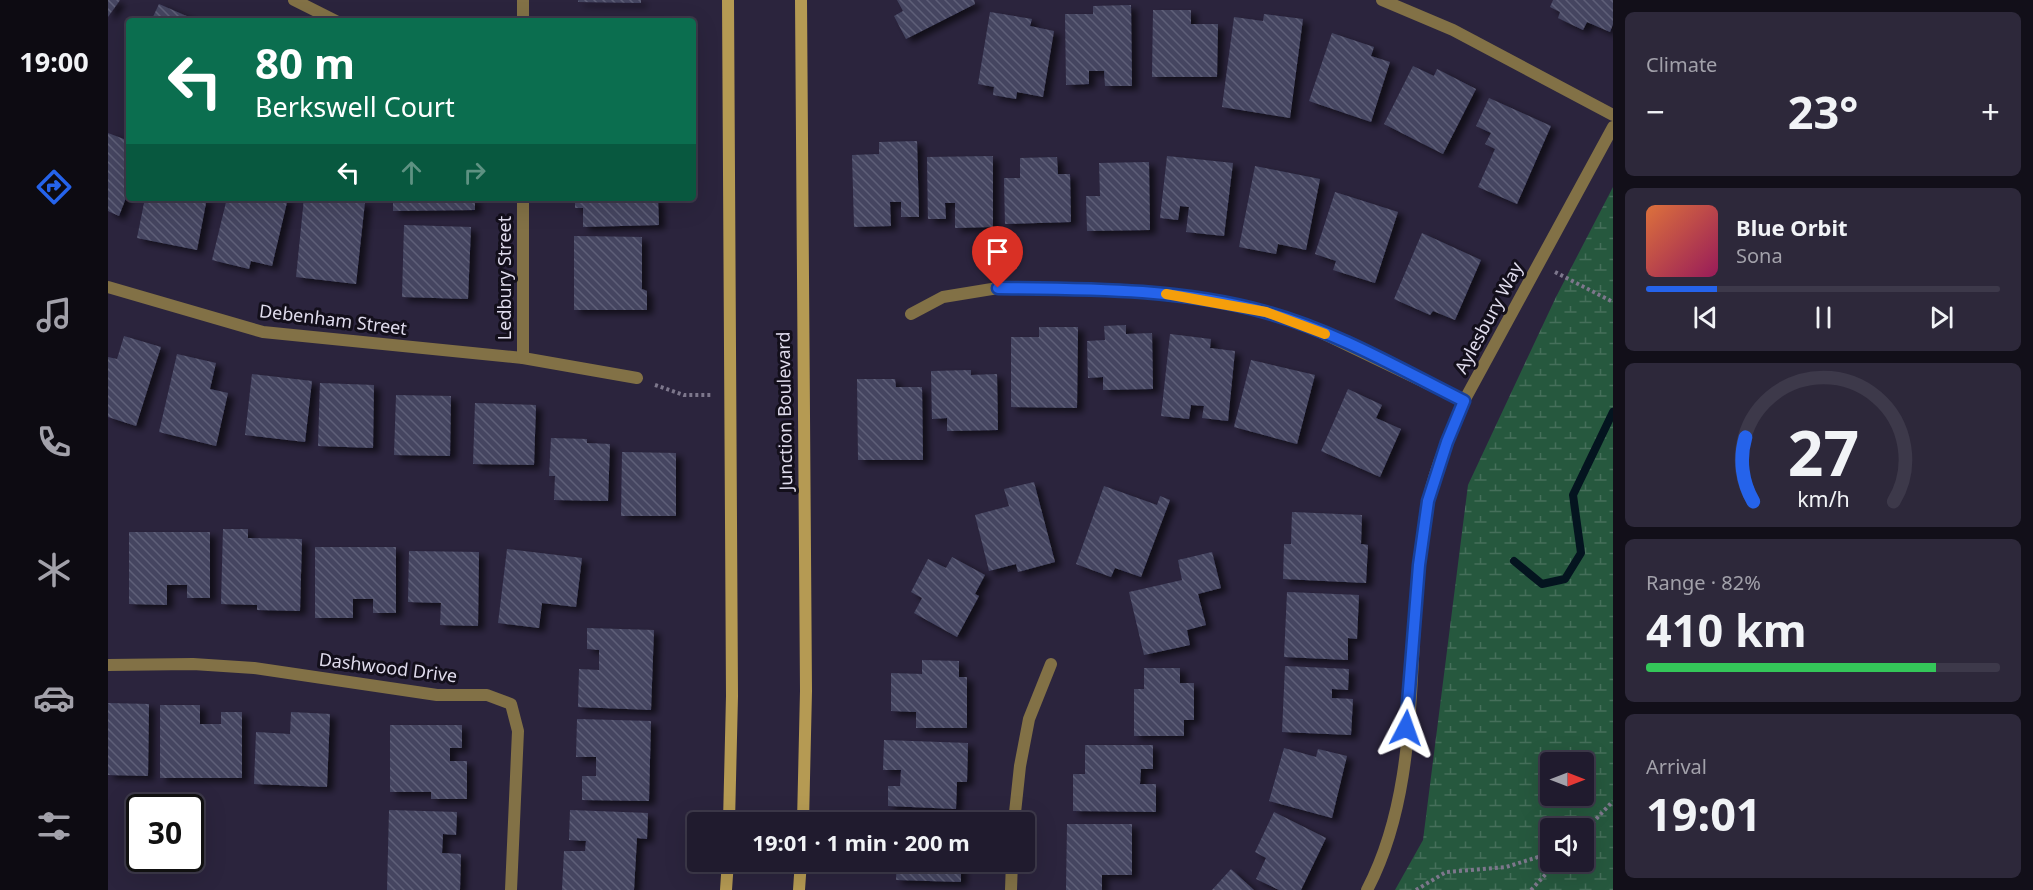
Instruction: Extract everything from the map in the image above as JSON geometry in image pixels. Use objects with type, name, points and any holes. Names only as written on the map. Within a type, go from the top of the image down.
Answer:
[{"type":"main road","points":[[728,0],[731,394],[729,812]]},
{"type":"main road","name":"Junction Boulevard","points":[[801,0],[806,680],[803,812]]},
{"type":"main road","points":[[726,890],[727,872]]},
{"type":"main road","points":[[799,890],[800,872]]},
{"type":"street","points":[[294,0],[330,18]]},
{"type":"street","points":[[524,0],[524,18]]},
{"type":"street","points":[[1382,0],[1453,30],[1613,115]]},
{"type":"street","name":"Aylesbury Way","points":[[1367,890],[1379,868],[1394,822],[1403,768],[1419,565],[1428,501],[1447,442],[1464,401],[1613,127]]},
{"type":"street","name":"Ledbury Street","points":[[523,201],[523,358]]},
{"type":"street","name":"Debenham Street","points":[[108,286],[263,332],[523,358],[637,378]]},
{"type":"street","points":[[910,314],[943,297],[998,288],[1125,290],[1216,301],[1266,312],[1311,328],[1464,401]]},
{"type":"street","name":"Dashwood Drive","points":[[108,665],[193,664],[254,669],[437,695],[487,695],[511,704],[518,731],[511,890]]},
{"type":"street","points":[[1015,812],[1020,765],[1029,719],[1051,664]]},
{"type":"street","points":[[1011,890],[1012,872]]},
{"type":"path","points":[[1538,265],[1571,279],[1613,302]]},
{"type":"path","points":[[637,378],[684,395],[731,394]]},
{"type":"path","points":[[1594,821],[1613,801]]},
{"type":"path","points":[[1416,890],[1446,872],[1506,867],[1540,856]]},
{"type":"path","points":[[1531,890],[1547,872]]},
{"type":"green space","points":[[1613,187],[1613,890],[1395,890],[1423,840],[1468,485],[1556,297]]},
{"type":"building","points":[[108,0],[120,0],[108,17]]},
{"type":"building","points":[[578,0],[641,0],[641,3],[578,2]]},
{"type":"building","points":[[897,0],[974,0],[975,4],[906,39],[894,16],[903,11]]},
{"type":"building","points":[[1553,0],[1613,0],[1613,24],[1610,32],[1587,22],[1583,30],[1558,18],[1560,12],[1550,7]]},
{"type":"building","points":[[159,4],[191,18],[152,18]]},
{"type":"building","points":[[1131,5],[1132,86],[1105,86],[1104,71],[1089,71],[1089,84],[1066,85],[1065,14],[1093,14],[1093,6]]},
{"type":"building","points":[[1153,10],[1191,10],[1191,24],[1218,24],[1217,77],[1152,77]]},
{"type":"building","points":[[990,12],[1032,19],[1030,26],[1054,31],[1043,97],[1017,92],[1016,99],[993,95],[994,87],[978,84]]},
{"type":"building","points":[[1264,14],[1303,19],[1290,118],[1222,107],[1234,17],[1263,21]]},
{"type":"building","points":[[658,17],[658,18],[579,18]]},
{"type":"building","points":[[1332,33],[1374,47],[1371,56],[1390,62],[1371,122],[1309,101]]},
{"type":"building","points":[[1413,66],[1434,76],[1437,69],[1476,89],[1443,154],[1384,124]]},
{"type":"building","points":[[1489,98],[1551,126],[1517,204],[1478,187],[1495,149],[1485,144],[1491,133],[1476,126]]},
{"type":"building","points":[[108,133],[126,140],[126,198],[119,216],[108,211]]},
{"type":"building","points":[[917,141],[919,217],[901,217],[901,202],[890,202],[891,226],[854,227],[852,155],[879,154],[879,142]]},
{"type":"building","points":[[993,156],[993,227],[955,228],[955,203],[945,203],[946,219],[928,219],[927,157]]},
{"type":"building","points":[[1167,156],[1233,163],[1224,236],[1186,232],[1189,207],[1180,206],[1178,220],[1160,218]]},
{"type":"building","points":[[1057,157],[1058,174],[1070,174],[1071,222],[1005,224],[1004,178],[1020,178],[1020,158]]},
{"type":"building","points":[[1149,162],[1150,230],[1087,231],[1086,196],[1100,196],[1099,163]]},
{"type":"building","points":[[1255,166],[1320,179],[1306,250],[1278,244],[1276,254],[1239,247]]},
{"type":"building","points":[[1335,192],[1398,212],[1375,283],[1333,270],[1336,261],[1315,254]]},
{"type":"building","points":[[144,201],[206,201],[197,250],[137,238]]},
{"type":"building","points":[[226,201],[287,201],[272,266],[251,261],[249,269],[212,260]]},
{"type":"building","points":[[304,201],[365,202],[356,284],[296,277]]},
{"type":"building","points":[[393,201],[475,201],[475,210],[393,211]]},
{"type":"building","points":[[575,201],[658,201],[659,225],[583,227],[583,208],[575,208]]},
{"type":"building","points":[[404,225],[471,227],[468,299],[402,297]]},
{"type":"building","points":[[1422,233],[1481,260],[1455,320],[1433,311],[1430,315],[1394,299]]},
{"type":"building","points":[[574,236],[642,237],[642,289],[647,291],[647,310],[574,310]]},
{"type":"building","points":[[1126,325],[1126,334],[1152,333],[1153,389],[1103,390],[1103,377],[1088,378],[1087,341],[1105,340],[1104,326]]},
{"type":"building","points":[[1039,327],[1078,327],[1077,408],[1011,407],[1011,337],[1039,337]]},
{"type":"building","points":[[1170,334],[1211,339],[1210,348],[1235,351],[1228,421],[1202,418],[1204,406],[1191,405],[1189,419],[1161,416]]},
{"type":"building","points":[[124,336],[161,347],[136,426],[108,417],[108,357],[117,359]]},
{"type":"building","points":[[177,354],[216,363],[210,389],[228,393],[216,446],[159,432]]},
{"type":"building","points":[[1251,360],[1315,375],[1297,444],[1234,427]]},
{"type":"building","points":[[971,370],[971,375],[997,374],[998,430],[947,431],[947,418],[932,419],[931,371]]},
{"type":"building","points":[[252,374],[312,381],[305,442],[245,435]]},
{"type":"building","points":[[857,379],[895,379],[896,387],[922,387],[923,460],[858,460]]},
{"type":"building","points":[[320,383],[374,385],[373,448],[318,446]]},
{"type":"building","points":[[1348,389],[1382,405],[1376,418],[1401,429],[1380,477],[1321,451]]},
{"type":"building","points":[[396,395],[451,396],[450,456],[394,455]]},
{"type":"building","points":[[475,403],[536,405],[534,465],[473,464]]},
{"type":"building","points":[[551,438],[587,439],[587,443],[610,444],[608,501],[554,500],[555,476],[549,476]]},
{"type":"building","points":[[622,452],[676,453],[676,516],[621,516]]},
{"type":"building","points":[[1034,482],[1055,562],[1018,572],[1016,564],[989,571],[975,515],[1009,506],[1004,489]]},
{"type":"building","points":[[1104,486],[1157,505],[1160,496],[1170,500],[1141,577],[1115,568],[1111,577],[1076,564]]},
{"type":"building","points":[[1292,512],[1362,515],[1361,544],[1368,545],[1366,583],[1283,579],[1284,544],[1291,544]]},
{"type":"building","points":[[223,529],[248,529],[248,538],[302,539],[300,611],[257,610],[257,605],[221,604]]},
{"type":"building","points":[[129,532],[210,532],[210,598],[187,598],[187,585],[167,585],[167,605],[129,604]]},
{"type":"building","points":[[315,547],[396,547],[396,613],[373,613],[373,599],[353,599],[353,618],[315,618]]},
{"type":"building","points":[[507,549],[582,558],[576,607],[542,603],[539,628],[498,623]]},
{"type":"building","points":[[409,551],[479,552],[478,626],[440,625],[441,603],[408,602]]},
{"type":"building","points":[[1212,552],[1221,588],[1198,594],[1206,625],[1187,630],[1190,645],[1144,655],[1129,592],[1182,580],[1178,560]]},
{"type":"building","points":[[952,557],[985,575],[975,594],[979,596],[957,637],[914,613],[922,598],[911,592],[928,559],[946,568]]},
{"type":"building","points":[[1287,592],[1359,595],[1357,639],[1348,638],[1348,660],[1284,657]]},
{"type":"building","points":[[587,628],[654,630],[651,710],[578,707],[579,669],[599,670],[599,650],[587,649]]},
{"type":"building","points":[[922,660],[959,661],[959,677],[967,677],[967,728],[916,728],[916,712],[891,711],[891,673],[922,674]]},
{"type":"building","points":[[1285,666],[1349,669],[1348,690],[1332,689],[1332,698],[1353,699],[1351,735],[1282,732]]},
{"type":"building","points":[[1144,668],[1180,668],[1180,683],[1194,683],[1194,720],[1184,720],[1184,736],[1134,736],[1134,689],[1144,689]]},
{"type":"building","points":[[108,703],[149,704],[148,776],[108,775]]},
{"type":"building","points":[[160,705],[200,705],[200,724],[221,724],[221,712],[242,712],[242,778],[160,778]]},
{"type":"building","points":[[291,712],[330,714],[327,787],[254,784],[256,732],[290,734]]},
{"type":"building","points":[[577,719],[651,721],[649,801],[582,800],[582,776],[596,776],[596,757],[576,757]]},
{"type":"building","points":[[390,725],[462,725],[462,748],[450,748],[450,761],[467,761],[467,799],[431,799],[431,792],[390,792]]},
{"type":"building","points":[[884,740],[968,743],[967,782],[957,782],[956,809],[888,806],[888,786],[900,786],[901,770],[883,770]]},
{"type":"building","points":[[1085,745],[1153,745],[1153,769],[1141,769],[1140,784],[1156,784],[1156,812],[1073,811],[1073,774],[1085,774]]},
{"type":"building","points":[[1284,748],[1316,757],[1318,749],[1347,756],[1332,818],[1269,801]]},
{"type":"building","points":[[389,810],[457,812],[456,835],[443,834],[442,853],[461,854],[460,890],[387,890]]},
{"type":"building","points":[[570,810],[648,813],[647,839],[637,838],[634,890],[562,890],[564,851],[585,851],[586,841],[569,840]]},
{"type":"building","points":[[1274,812],[1326,838],[1301,890],[1279,890],[1256,879],[1266,858],[1255,852]]},
{"type":"building","points":[[1067,824],[1132,824],[1132,875],[1102,875],[1102,890],[1066,890]]},
{"type":"building","points":[[1231,869],[1254,890],[1212,890]]},
{"type":"building","points":[[896,872],[961,872],[961,882],[896,880]]},
{"type":"waterway","points":[[1514,561],[1542,584],[1565,579],[1581,553],[1573,495],[1613,412]]},
{"type":"slow traffic","points":[[1166,294],[1216,301],[1266,312],[1325,334]]},
{"type":"route","points":[[998,288],[1125,290],[1216,301],[1266,312],[1356,347],[1464,401],[1447,442],[1428,501],[1419,565],[1406,728]]}]
